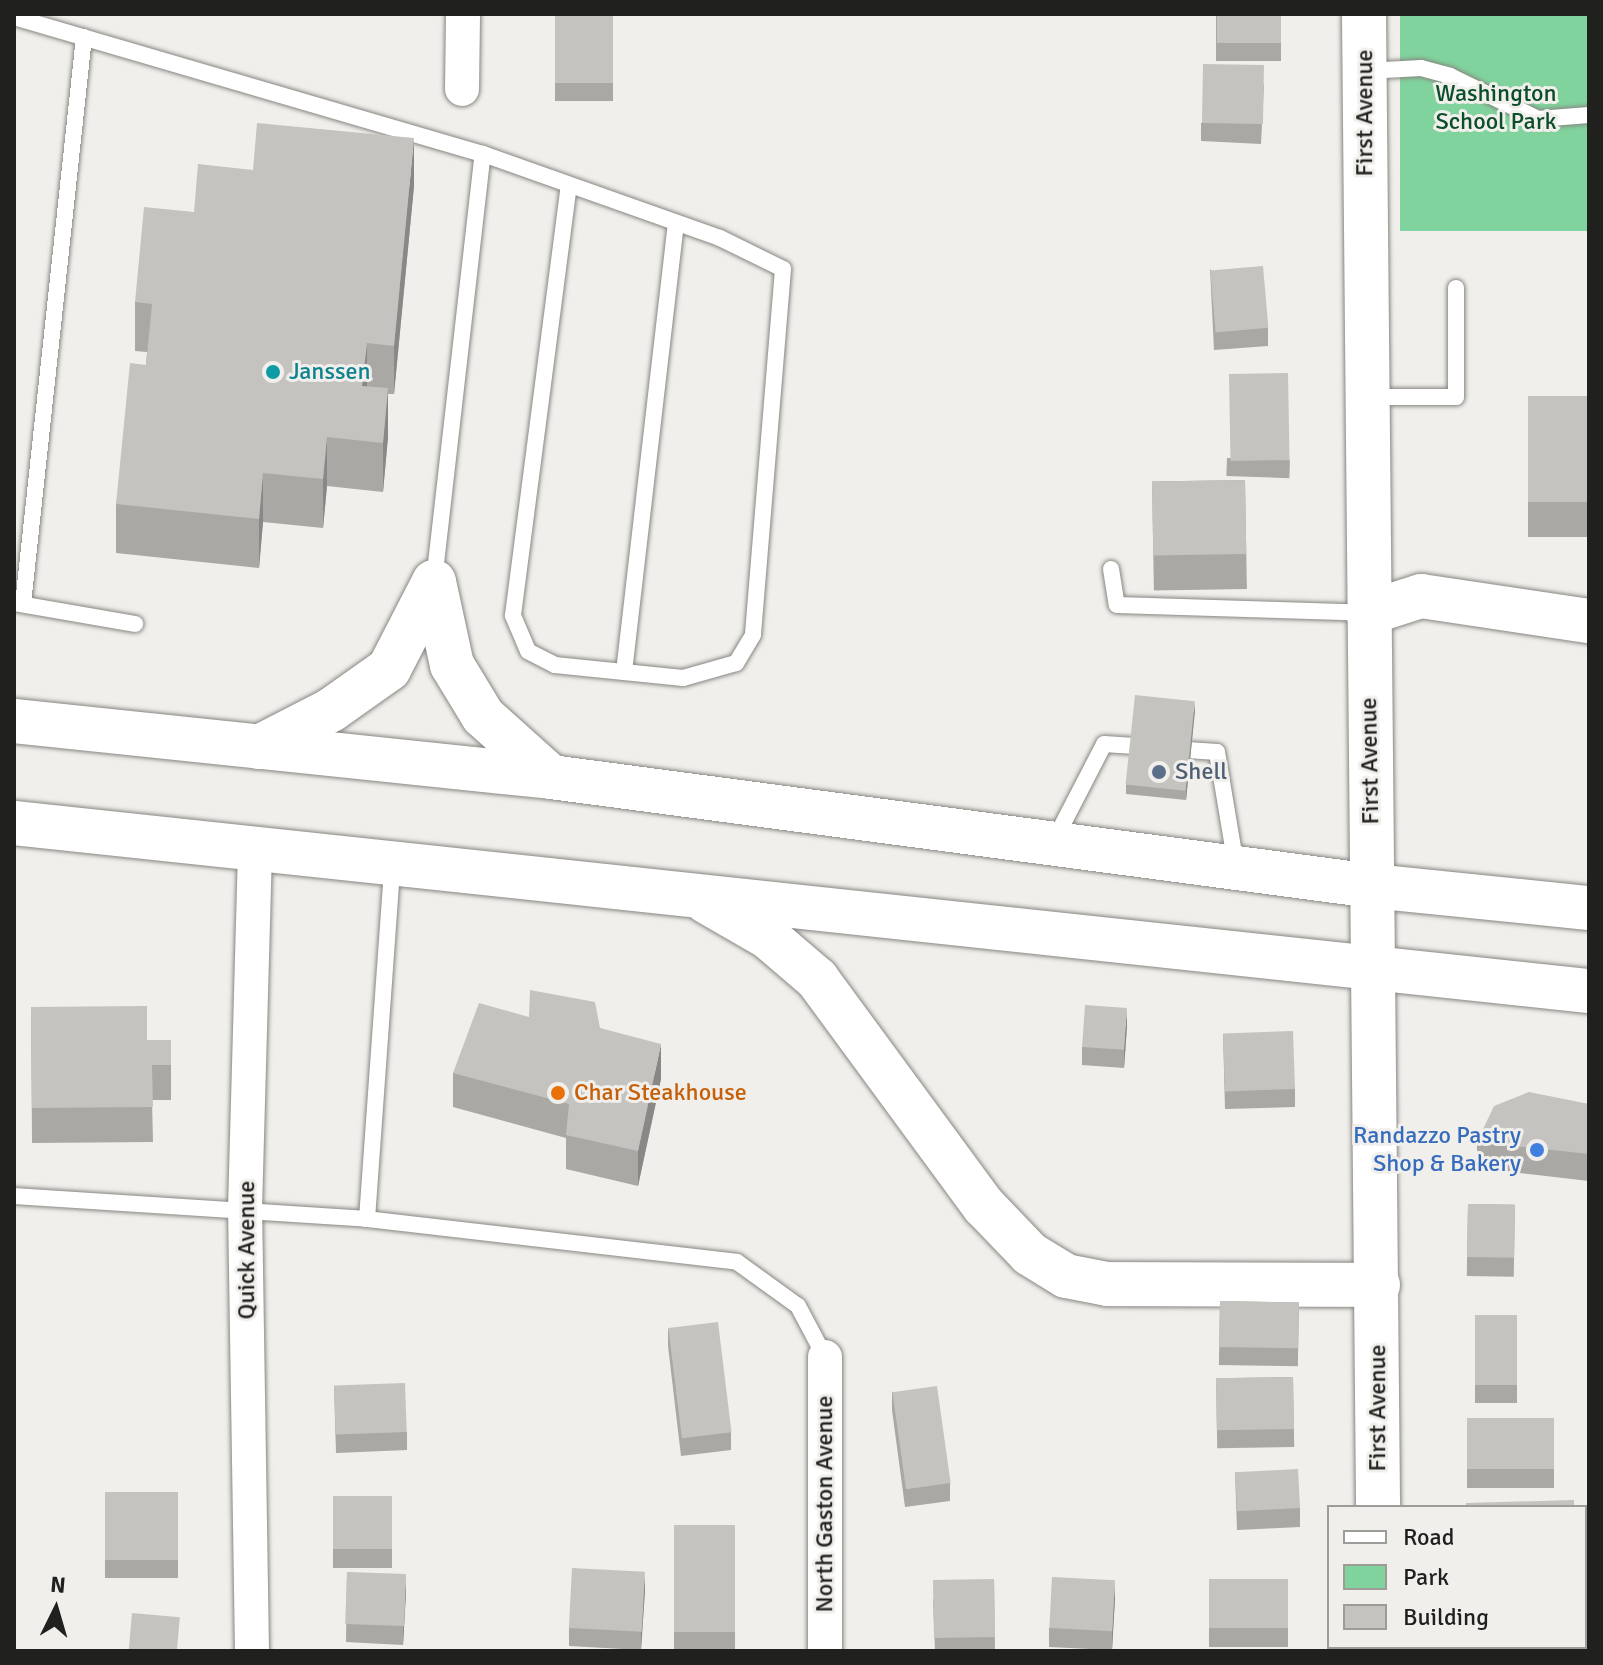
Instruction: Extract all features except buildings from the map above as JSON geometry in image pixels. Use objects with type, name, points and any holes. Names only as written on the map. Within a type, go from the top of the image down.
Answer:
[{"type":"main road","name":"First Avenue","points":[[1364,14],[1378,1505]]},
{"type":"main road","points":[[259,747],[331,710],[389,669],[434,582]]},
{"type":"main road","points":[[434,582],[452,665],[483,716],[551,777]]},
{"type":"main road","points":[[1368,613],[1421,596],[1589,621]]},
{"type":"main road","points":[[14,721],[551,777],[1372,886],[1589,908]]},
{"type":"main road","points":[[14,823],[1373,965],[1589,991]]},
{"type":"main road","points":[[693,894],[768,937],[817,979],[984,1206],[1030,1254],[1066,1276],[1107,1284],[1378,1285]]},
{"type":"street","points":[[462,89],[463,14]]},
{"type":"street","name":"Quick Avenue","points":[[252,1651],[245,1209],[255,849]]},
{"type":"street","name":"North Gaston Avenue","points":[[825,1357],[825,1651]]},
{"type":"lane","points":[[14,17],[483,154],[720,238],[783,269],[753,635],[736,663],[683,678],[555,665],[528,651],[513,615],[569,186]]},
{"type":"lane","points":[[84,37],[18,604],[135,624]]},
{"type":"lane","points":[[1365,71],[1421,68],[1450,76],[1538,119],[1589,115]]},
{"type":"lane","points":[[434,582],[483,154]]},
{"type":"lane","points":[[624,672],[676,224]]},
{"type":"lane","points":[[1367,397],[1456,397],[1456,288]]},
{"type":"lane","points":[[1111,569],[1117,605],[1368,613]]},
{"type":"lane","points":[[1053,843],[1104,744],[1217,752],[1236,868]]},
{"type":"lane","points":[[367,1219],[392,861]]},
{"type":"lane","points":[[14,1196],[367,1219],[737,1262],[798,1306],[825,1357]]},
{"type":"green space","name":"Washington School Park","points":[[1400,14],[1589,14],[1589,231],[1400,231]]},
{"type":"place","name":"Janssen","points":[[273,372]]},
{"type":"place","name":"Shell","points":[[1159,772]]},
{"type":"place","name":"Char Steakhouse","points":[[558,1093]]},
{"type":"place","name":"Randazzo Pastry Shop & Bakery","points":[[1537,1150]]}]
